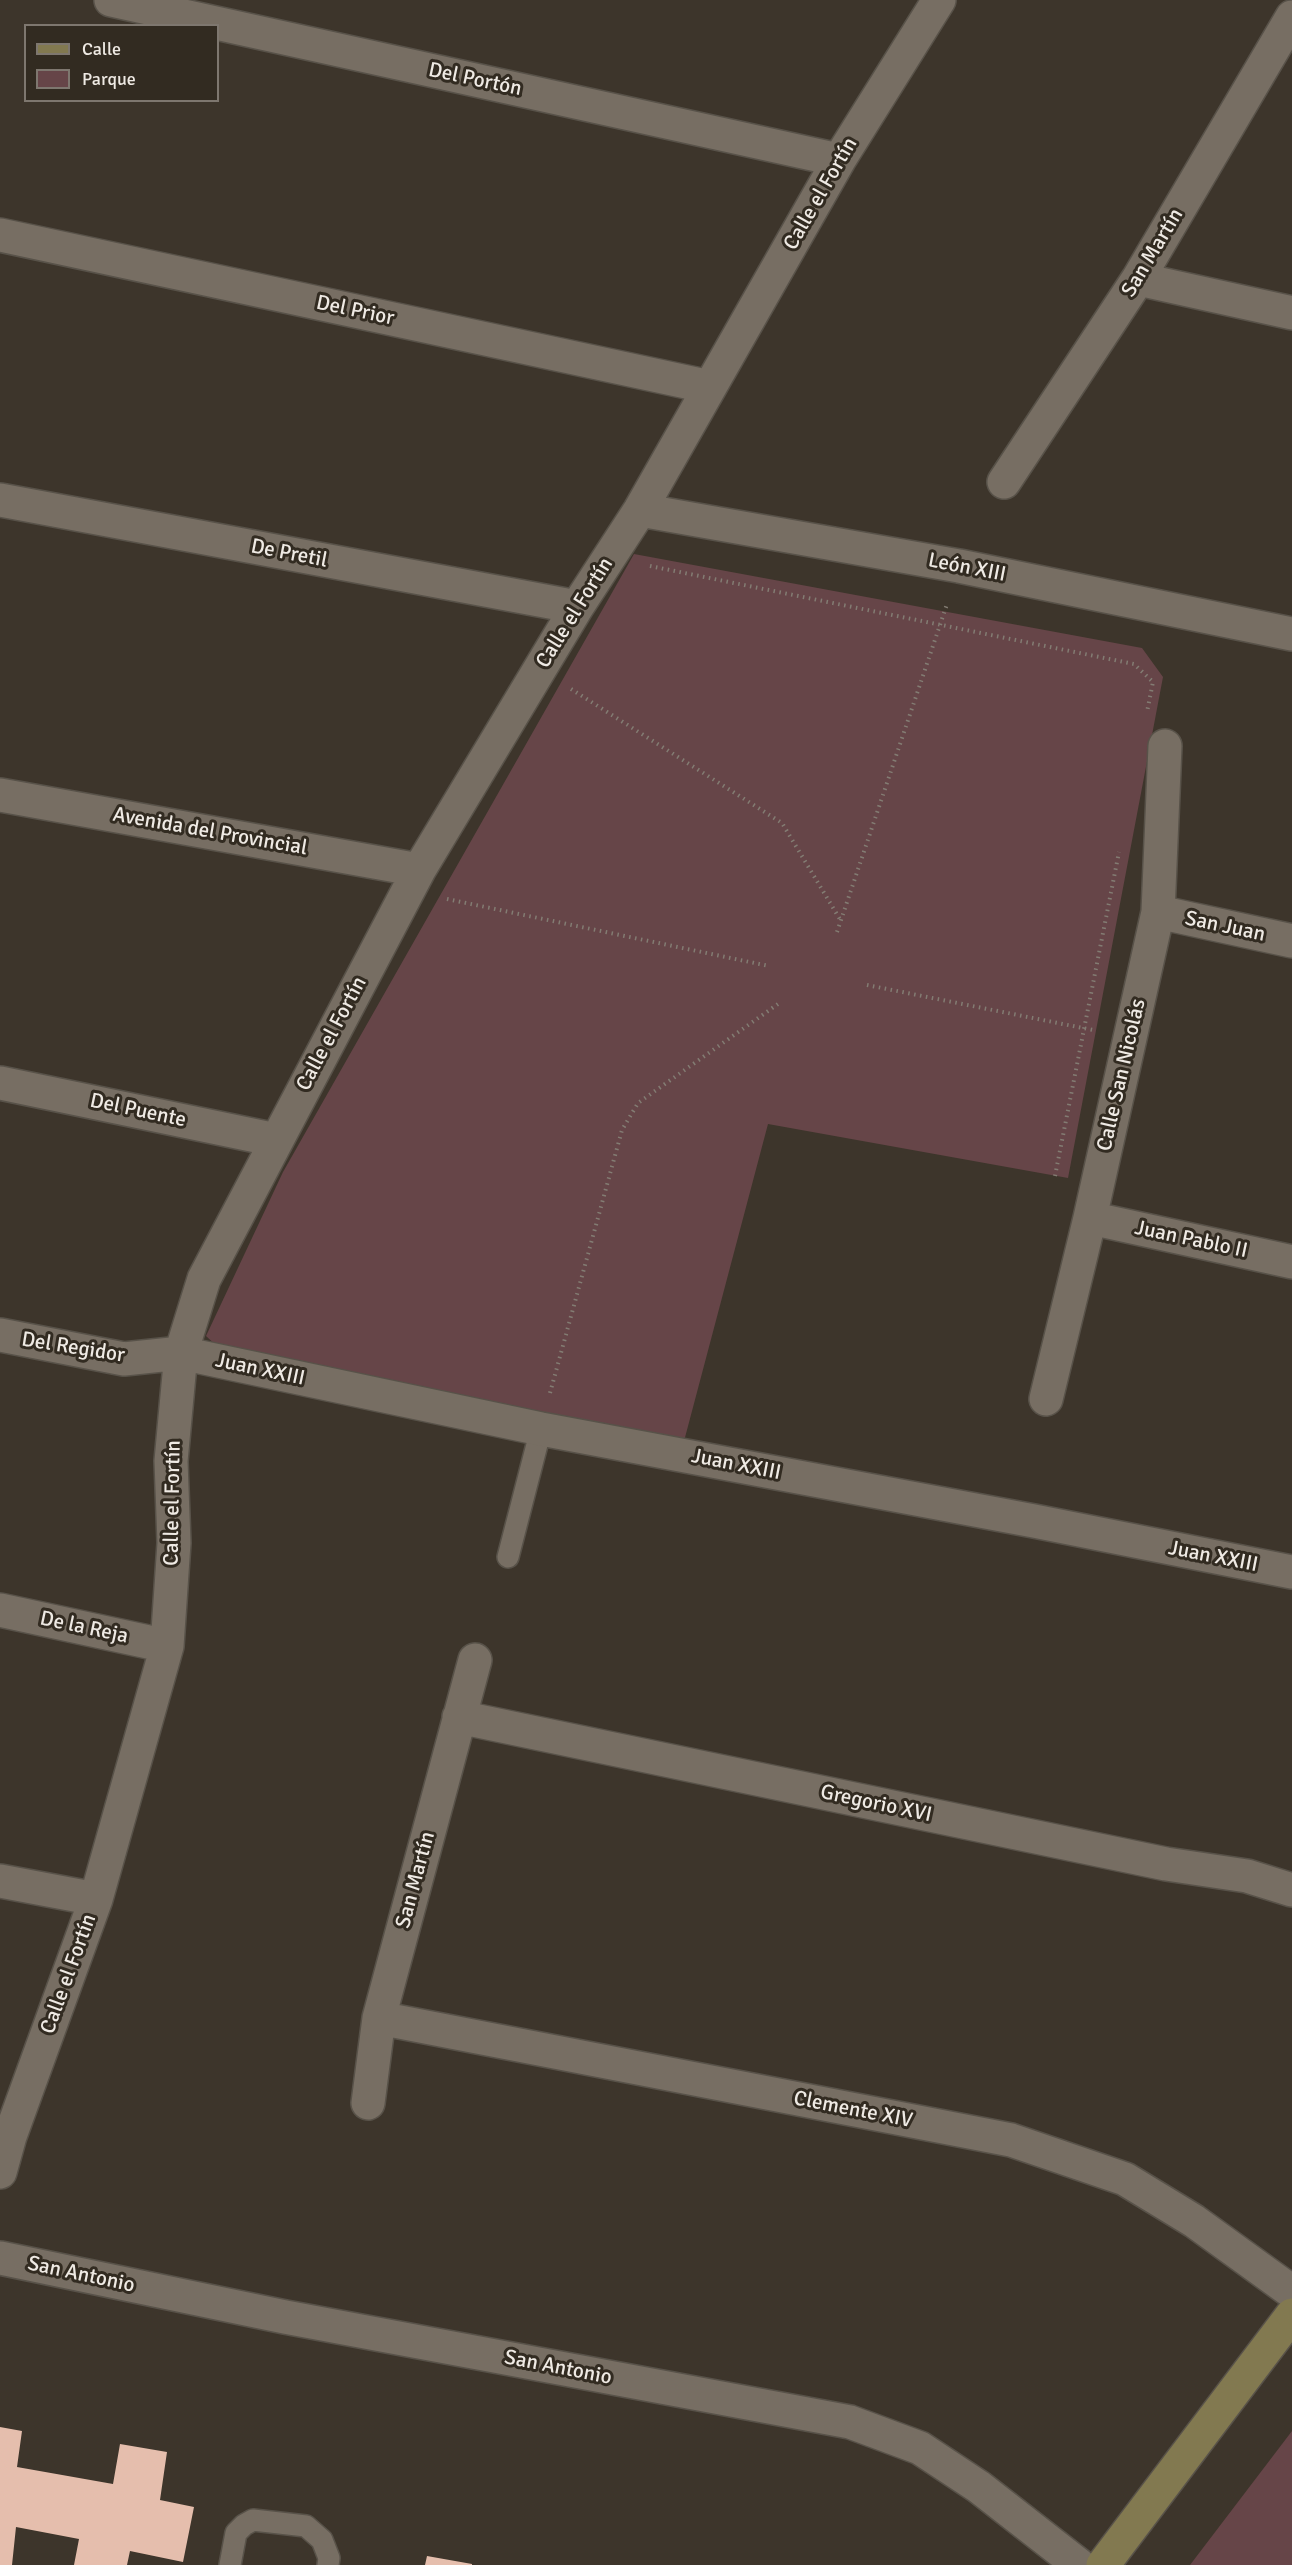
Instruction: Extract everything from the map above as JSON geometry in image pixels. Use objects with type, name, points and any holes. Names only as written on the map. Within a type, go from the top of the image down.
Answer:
[{"type":"street","name":"Del Portón","points":[[111,0],[839,160]]},
{"type":"street","name":"Calle el Fortín","points":[[0,2172],[5,2135],[96,1899],[167,1646],[174,1543],[171,1461],[181,1353],[204,1279],[414,879],[577,607],[640,510],[839,160],[939,0]]},
{"type":"street","name":"San Martín","points":[[1004,482],[1138,279],[1292,17]]},
{"type":"street","name":"Del Prior","points":[[0,235],[710,387]]},
{"type":"street","points":[[1138,279],[1292,313]]},
{"type":"street","name":"De Pretil","points":[[0,500],[577,607]]},
{"type":"street","name":"León XIII","points":[[640,510],[959,566],[1292,634]]},
{"type":"street","name":"Calle San Nicolás","points":[[1046,1399],[1090,1218],[1158,912],[1165,746]]},
{"type":"street","name":"Avenida del Provincial","points":[[0,795],[414,879]]},
{"type":"street","name":"San Juan","points":[[1158,912],[1292,942]]},
{"type":"street","name":"Del Puente","points":[[0,1083],[276,1140]]},
{"type":"street","name":"Juan Pablo II","points":[[1090,1218],[1292,1262]]},
{"type":"street","name":"Del Regidor","points":[[0,1335],[124,1359],[181,1353]]},
{"type":"street","name":"Juan XXIII","points":[[181,1353],[541,1429],[1292,1572]]},
{"type":"street","name":"De la Reja","points":[[0,1610],[167,1646]]},
{"type":"street","name":"San Martín","points":[[368,2103],[379,2018],[475,1660]]},
{"type":"street","name":"Gregorio XVI","points":[[459,1717],[1166,1864],[1247,1876],[1292,1890]]},
{"type":"street","points":[[0,1881],[96,1899]]},
{"type":"street","name":"Clemente XIV","points":[[379,2018],[1011,2140],[1125,2179],[1194,2222],[1292,2292]]},
{"type":"street","name":"San Antonio","points":[[0,2258],[285,2317],[850,2422],[920,2448],[979,2487],[1079,2565]]},
{"type":"street","points":[[1103,2565],[1292,2315]]},
{"type":"lane","points":[[508,1557],[541,1429]]},
{"type":"lane","points":[[230,2565],[236,2534],[244,2525],[253,2520],[306,2526],[322,2540],[329,2559],[328,2565]]},
{"type":"path","points":[[643,565],[1134,664],[1153,682],[1146,717]]},
{"type":"path","points":[[837,932],[959,566]]},
{"type":"path","points":[[539,670],[782,823],[841,921]]},
{"type":"path","points":[[565,700],[577,680]]},
{"type":"path","points":[[1055,1176],[1121,844]]},
{"type":"path","points":[[414,879],[450,900],[770,966]]},
{"type":"path","points":[[444,910],[456,890]]},
{"type":"path","points":[[867,985],[1131,1036]]},
{"type":"path","points":[[541,1429],[622,1130],[638,1103],[778,1004]]},
{"type":"green space","points":[[634,554],[1142,648],[1163,677],[1068,1178],[768,1124],[683,1445],[220,1349],[206,1336],[283,1172]]},
{"type":"green space","points":[[1292,2431],[1292,2565],[1190,2565]]},
{"type":"building","points":[[0,2427],[22,2431],[17,2467],[113,2484],[120,2444],[167,2452],[160,2500],[194,2507],[183,2562],[130,2551],[127,2565],[74,2565],[79,2539],[16,2527],[12,2565],[0,2565]]},
{"type":"building","points":[[427,2556],[472,2564],[472,2565],[425,2565]]}]
